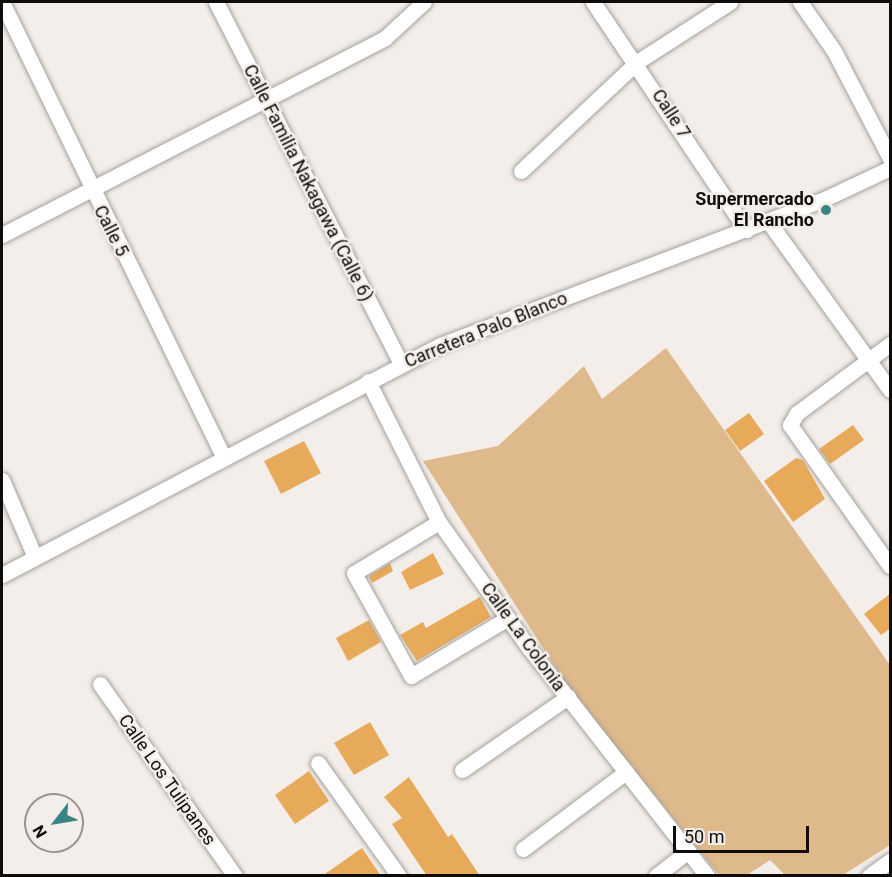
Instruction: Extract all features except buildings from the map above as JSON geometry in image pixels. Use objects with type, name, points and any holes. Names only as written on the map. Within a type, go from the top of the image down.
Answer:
[{"type":"street","name":"Calle 5","points":[[2,2],[89,188],[224,458]]},
{"type":"street","name":"Calle Familia Nakagawa (Calle 6)","points":[[216,2],[401,364]]},
{"type":"street","points":[[2,236],[89,188],[386,38],[424,2]]},
{"type":"street","name":"Calle 7","points":[[592,2],[638,62],[746,230]]},
{"type":"street","points":[[521,171],[638,62],[730,2]]},
{"type":"street","points":[[800,2],[834,51],[891,158]]},
{"type":"street","name":"Carretera Palo Blanco","points":[[2,575],[34,555],[440,345],[746,230],[891,168]]},
{"type":"street","points":[[768,221],[891,390]]},
{"type":"street","points":[[891,344],[796,413],[790,425],[891,566]]},
{"type":"street","name":"Calle La Colonia","points":[[368,381],[439,522],[508,618],[707,876]]},
{"type":"street","points":[[2,480],[34,555]]},
{"type":"street","points":[[439,522],[354,573],[411,676],[508,618]]},
{"type":"street","name":"Calle Los Tulipanes","points":[[100,684],[235,876]]},
{"type":"street","points":[[462,770],[568,697]]},
{"type":"street","points":[[318,763],[399,876]]},
{"type":"street","points":[[523,849],[626,772]]},
{"type":"street","points":[[656,876],[688,851]]},
{"type":"shaded area","points":[[666,348],[890,665],[890,845],[843,875],[785,875],[770,860],[747,875],[719,875],[570,690],[423,461],[498,446],[584,366],[602,399]]},
{"type":"place","name":"Supermercado El Rancho","points":[[826,210]]}]
